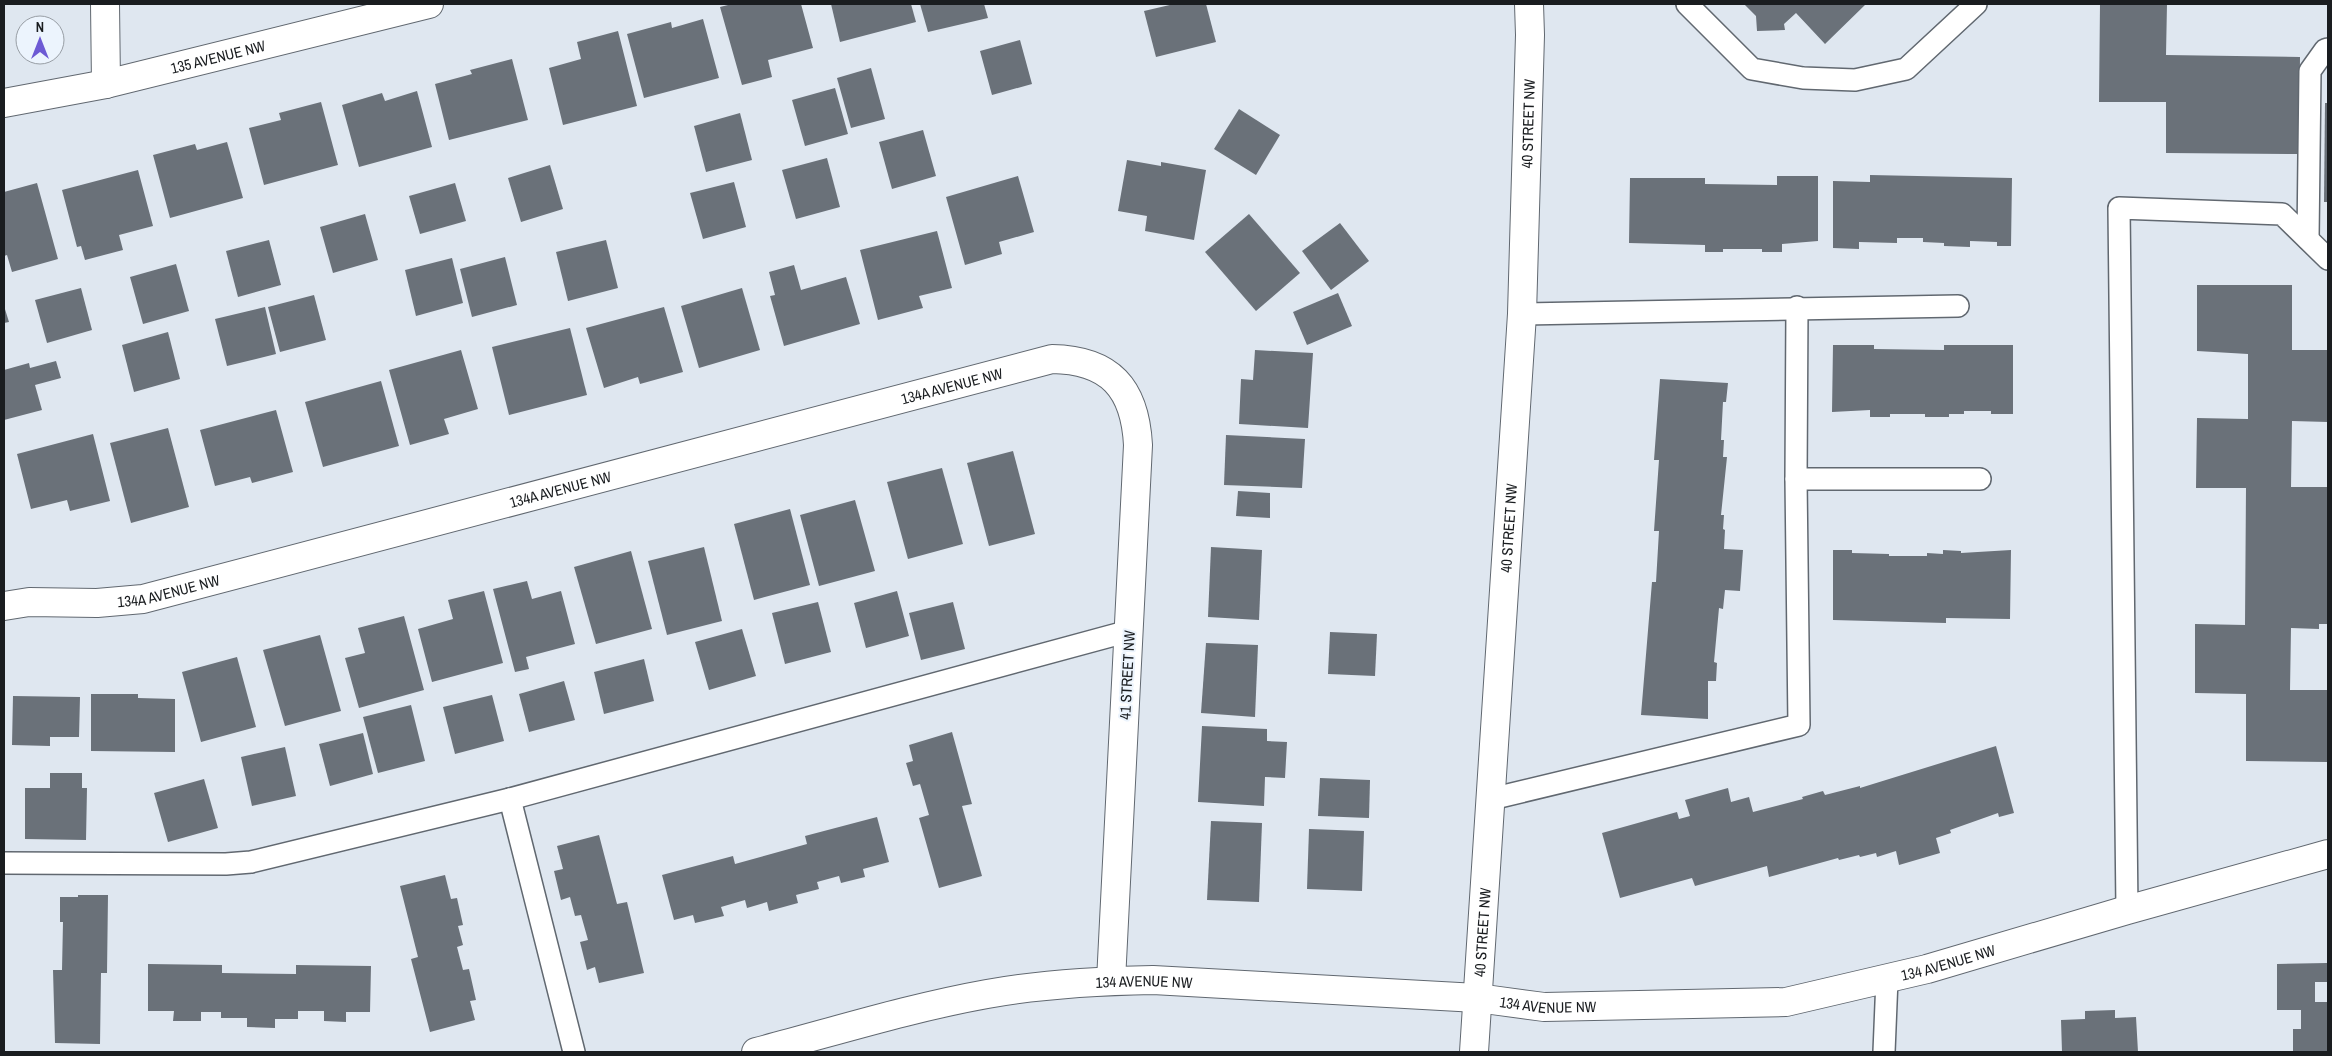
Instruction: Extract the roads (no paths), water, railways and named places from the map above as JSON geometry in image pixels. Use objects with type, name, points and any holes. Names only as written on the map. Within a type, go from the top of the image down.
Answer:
[{"type":"street","points":[[105,4],[106,84]]},
{"type":"street","name":"135 AVENUE NW","points":[[4,102],[106,84],[429,4]]},
{"type":"street","name":"40 STREET NW","points":[[1474,1052],[1522,314],[1530,35],[1529,4]]},
{"type":"street","name":"134A AVENUE NW","points":[[4,606],[29,602],[97,603],[143,599],[1052,359],[1076,359],[1111,375]]},
{"type":"street","name":"41 STREET NW","points":[[1111,375],[1123,390],[1137,425],[1138,445],[1111,981]]},
{"type":"street","name":"134 AVENUE NW","points":[[756,1052],[987,994],[1058,984],[1111,981],[1153,980],[1477,998],[1544,1007],[1786,1002],[1927,969],[2127,910],[2328,854]]},
{"type":"lane","points":[[1687,4],[1752,70],[1804,78],[1855,80],[1906,70],[1976,4]]},
{"type":"lane","points":[[2308,239],[2310,71],[2325,50],[2328,49]]},
{"type":"lane","points":[[2127,910],[2119,208],[2282,214],[2328,259]]},
{"type":"lane","points":[[1522,314],[1797,307],[1958,306]]},
{"type":"lane","points":[[1491,799],[1799,724],[1796,479],[1797,307]]},
{"type":"lane","points":[[1796,479],[1980,479]]},
{"type":"lane","points":[[4,863],[226,864],[251,862],[510,799],[1129,631]]},
{"type":"lane","points":[[510,799],[574,1052]]},
{"type":"lane","points":[[1884,1052],[1887,979]]}]
